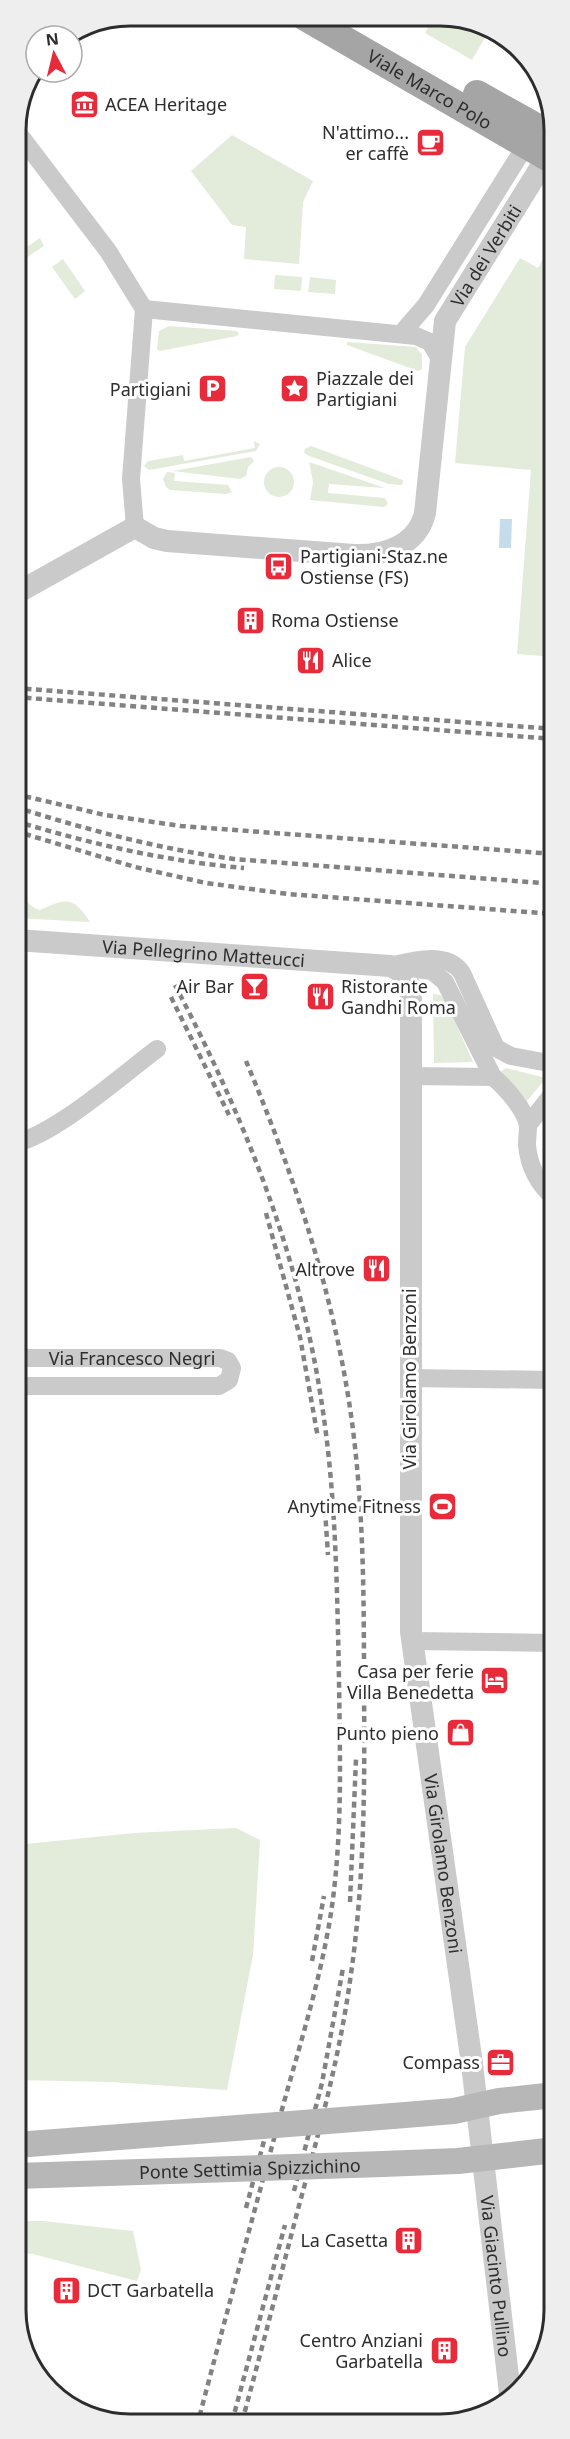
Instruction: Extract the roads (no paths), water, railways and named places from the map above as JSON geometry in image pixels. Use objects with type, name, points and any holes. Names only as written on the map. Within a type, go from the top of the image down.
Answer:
[{"type":"main road","name":"Viale Marco Polo","points":[[322,26],[544,141]]},
{"type":"main road","name":"Viale Marco Polo","points":[[354,26],[544,141]]},
{"type":"main road","name":"Ponte Settimia Spizzichino","points":[[26,2144],[458,2110],[499,2101],[544,2096]]},
{"type":"main road","name":"Ponte Settimia Spizzichino","points":[[26,2176],[447,2162],[544,2151]]},
{"type":"street","points":[[26,143],[108,251],[144,309],[131,478],[135,527]]},
{"type":"street","name":"Via dei Verbiti","points":[[401,334],[426,305],[544,147]]},
{"type":"street","name":"Via dei Verbiti","points":[[440,359],[446,316],[544,148]]},
{"type":"street","points":[[135,527],[154,538],[182,543],[361,555],[379,554],[397,548],[417,532],[425,513],[440,359],[427,340],[401,334],[144,309]]},
{"type":"street","points":[[26,588],[135,527]]},
{"type":"street","name":"Via Pellegrino Matteucci","points":[[26,940],[390,966]]},
{"type":"street","points":[[390,966],[433,959],[455,965],[464,976],[496,1048],[507,1055],[544,1062]]},
{"type":"street","points":[[390,966],[425,970],[443,979],[493,1077],[510,1093],[528,1125],[528,1155],[534,1173],[544,1187]]},
{"type":"street","name":"Via Girolamo Benzoni","points":[[390,966],[403,972],[410,986],[412,1641],[458,2110],[483,2159]]},
{"type":"street","points":[[26,1139],[57,1123],[158,1049]]},
{"type":"street","points":[[410,1076],[493,1077]]},
{"type":"street","points":[[528,1125],[544,1105]]},
{"type":"street","name":"Via Francesco Negri","points":[[26,1358],[220,1358],[228,1361],[232,1368],[229,1380],[219,1386],[26,1386]]},
{"type":"street","points":[[410,1378],[544,1380]]},
{"type":"street","points":[[412,1641],[544,1643]]},
{"type":"street","name":"Via Giacinto Pullino","points":[[483,2159],[509,2387]]},
{"type":"water","points":[[500,519],[512,519],[511,548],[499,548]]},
{"type":"railway","points":[[26,689],[544,728]]},
{"type":"railway","points":[[26,698],[544,738]]},
{"type":"railway","points":[[26,797],[105,815],[181,826],[544,853]]},
{"type":"railway","points":[[26,810],[124,838],[234,859],[544,883]]},
{"type":"railway","points":[[26,824],[128,850],[186,861],[244,868]]},
{"type":"railway","points":[[26,834],[135,867],[206,883],[288,894],[544,913]]},
{"type":"railway","points":[[175,985],[224,1085],[266,1189],[284,1241],[312,1350],[327,1439],[330,1473],[335,1542],[339,1679],[339,1833],[329,1925],[313,1996],[200,2414]]},
{"type":"railway","points":[[171,997],[229,1115]]},
{"type":"railway","points":[[244,2414],[320,2126],[340,2039],[355,1945],[363,1838],[364,1766],[362,1551],[358,1479],[350,1408],[333,1319],[309,1231],[280,1146],[246,1061]]},
{"type":"railway","points":[[266,1213],[300,1337],[318,1438]]},
{"type":"railway","points":[[325,1510],[328,1555]]},
{"type":"railway","points":[[350,1902],[356,1759]]},
{"type":"railway","points":[[312,1961],[324,1896]]},
{"type":"railway","points":[[294,2191],[322,2083],[343,1968]]},
{"type":"railway","points":[[246,2208],[268,2126]]},
{"type":"railway","points":[[234,2414],[285,2225]]},
{"type":"place","name":"ACEA Heritage","points":[[84,104]]},
{"type":"place","name":"N'attimo... er caffè","points":[[430,142]]},
{"type":"place","name":"Piazzale dei Partigiani","points":[[295,388]]},
{"type":"place","name":"Partigiani","points":[[212,389]]},
{"type":"place","name":"Partigiani-Staz.ne Ostiense (FS)","points":[[279,566]]},
{"type":"place","name":"Roma Ostiense","points":[[250,620]]},
{"type":"place","name":"Alice","points":[[311,660]]},
{"type":"place","name":"Air Bar","points":[[255,986]]},
{"type":"place","name":"Ristorante Gandhi Roma","points":[[320,996]]},
{"type":"place","name":"Altrove","points":[[376,1269]]},
{"type":"place","name":"Anytime Fitness","points":[[442,1506]]},
{"type":"place","name":"Casa per ferie Villa Benedetta","points":[[495,1681]]},
{"type":"place","name":"Punto pieno","points":[[460,1733]]},
{"type":"place","name":"Compass","points":[[501,2062]]},
{"type":"place","name":"La Casetta","points":[[409,2240]]},
{"type":"place","name":"DCT Garbatella","points":[[66,2290]]},
{"type":"place","name":"Centro Anziani Garbatella","points":[[444,2350]]}]
